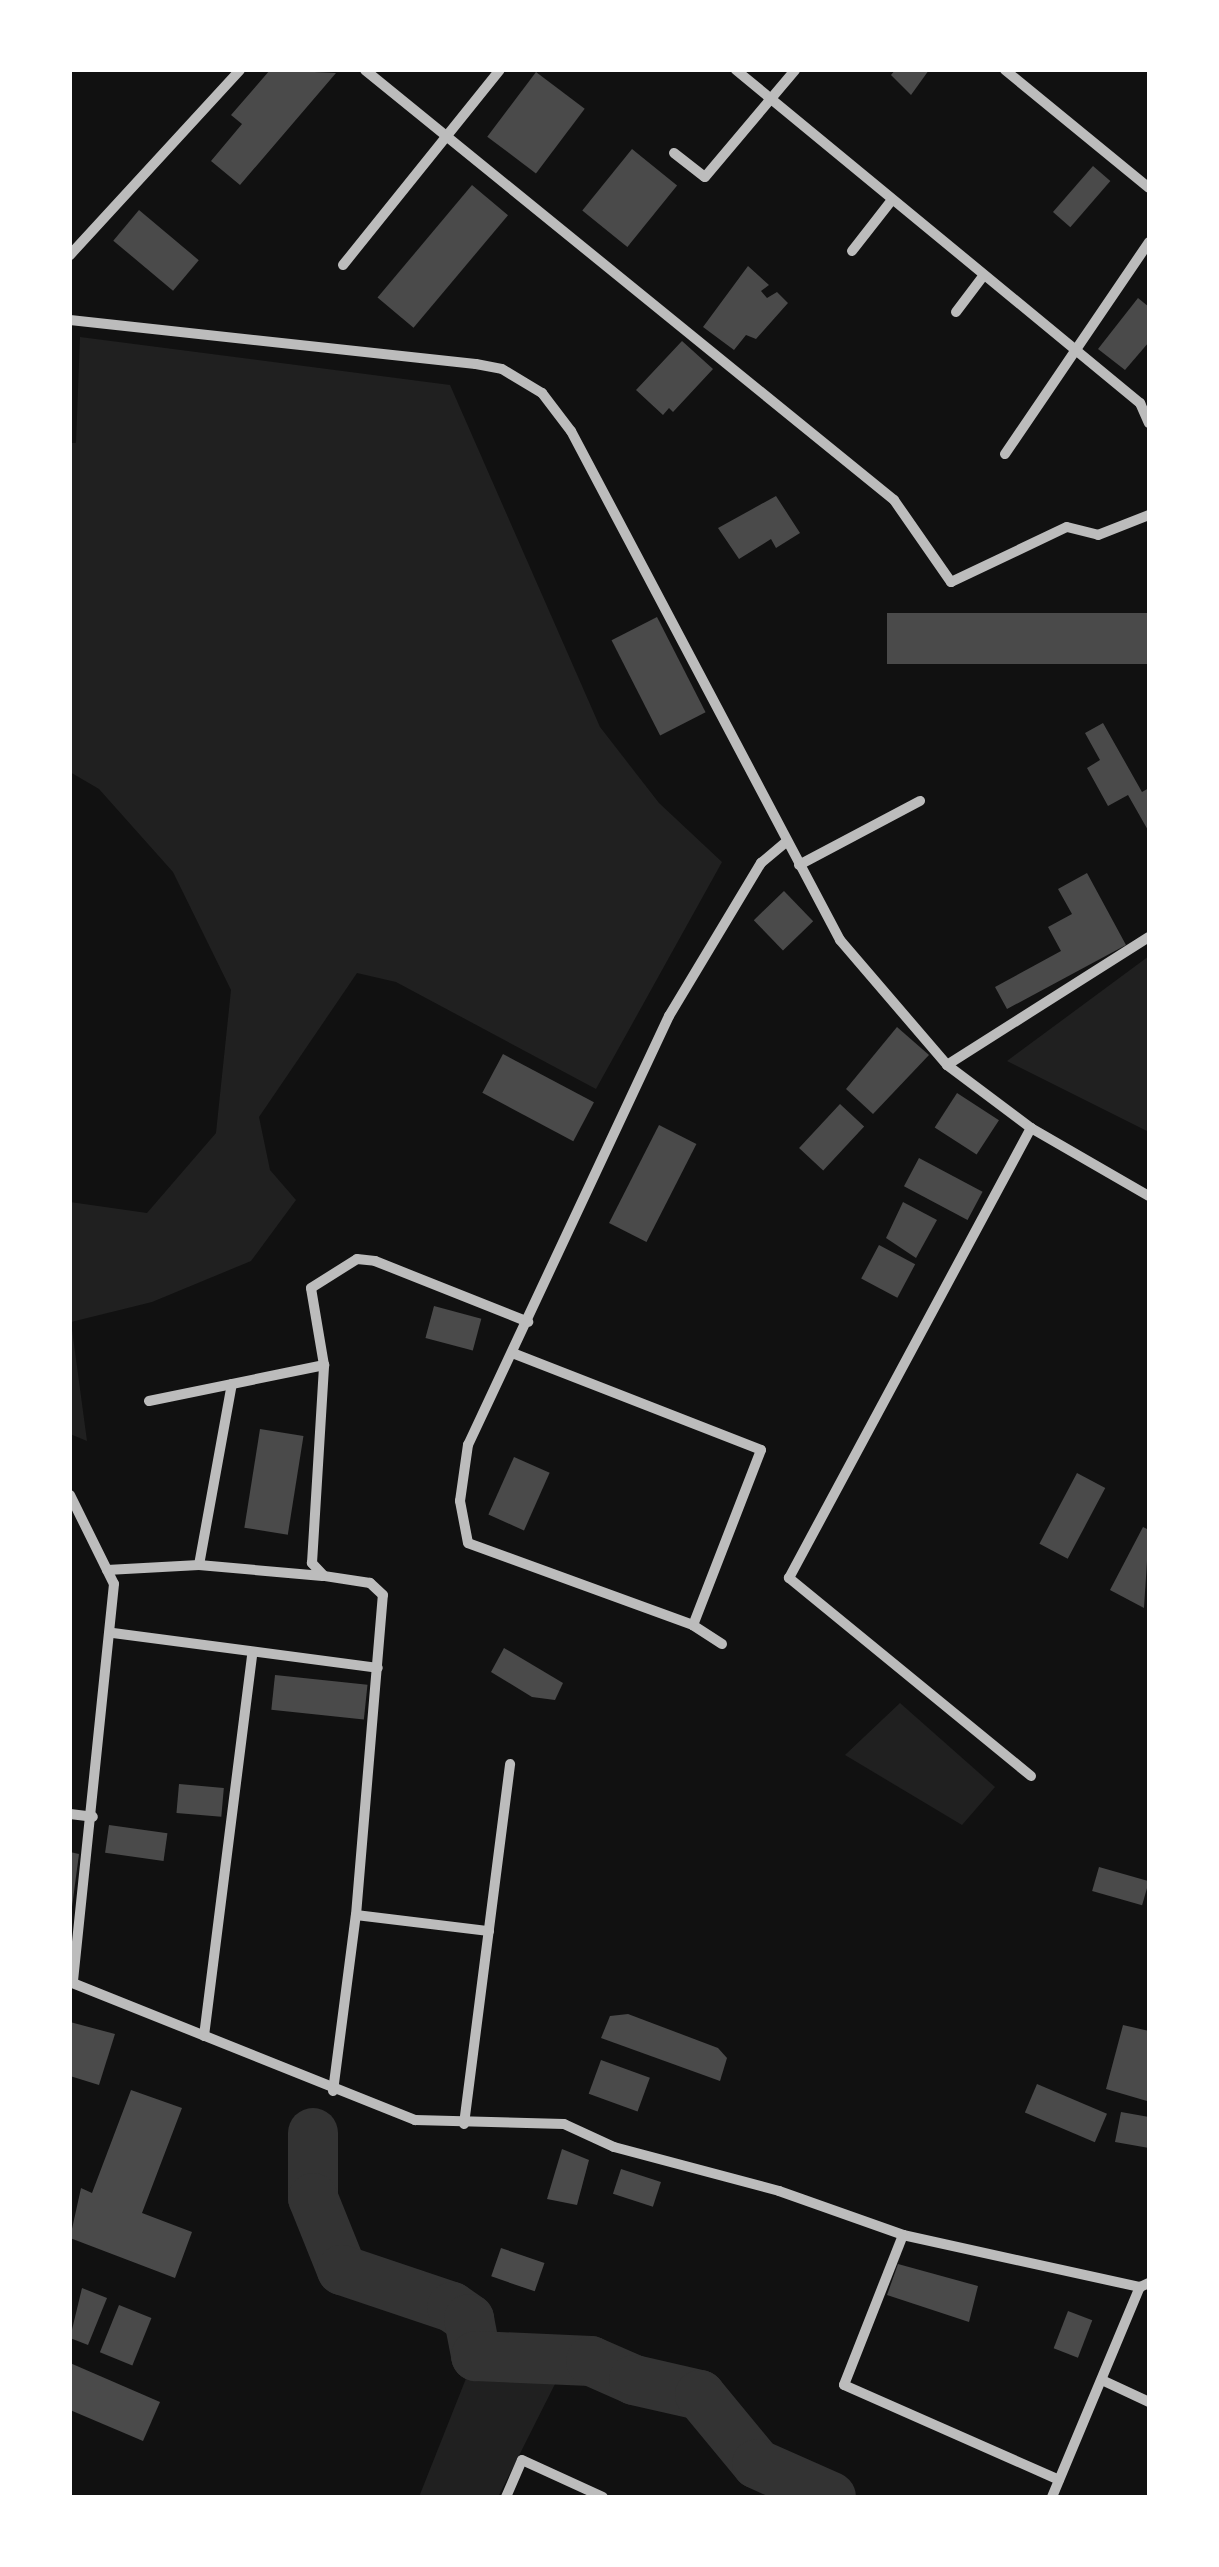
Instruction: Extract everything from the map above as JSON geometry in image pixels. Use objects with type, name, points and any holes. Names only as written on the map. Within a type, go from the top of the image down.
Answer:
[{"type":"street","points":[[70,256],[240,70]]},
{"type":"street","points":[[365,70],[894,500],[951,582],[1066,526],[1098,535],[1149,515]]},
{"type":"street","points":[[343,265],[500,70]]},
{"type":"street","points":[[736,70],[1140,403],[1149,423]]},
{"type":"street","points":[[674,153],[705,176],[795,70]]},
{"type":"street","points":[[1005,70],[1149,188]]},
{"type":"street","points":[[852,251],[891,201]]},
{"type":"street","points":[[1006,454],[1149,242]]},
{"type":"street","points":[[956,312],[984,275]]},
{"type":"street","points":[[70,320],[476,364],[502,369],[542,393],[571,430],[840,940],[946,1064],[1031,1128],[1149,1196]]},
{"type":"street","points":[[799,865],[920,800]]},
{"type":"street","points":[[722,1644],[692,1625],[468,1543],[460,1501],[468,1444],[514,1354],[668,1016],[761,863],[787,840]]},
{"type":"street","points":[[946,1064],[1149,937]]},
{"type":"street","points":[[1030,1776],[788,1578],[1031,1128]]},
{"type":"street","points":[[324,1576],[312,1563],[324,1365],[310,1288],[357,1260],[528,1322]]},
{"type":"street","points":[[514,1354],[761,1450],[692,1625]]},
{"type":"street","points":[[149,1402],[324,1365]]},
{"type":"street","points":[[200,1565],[232,1384]]},
{"type":"street","points":[[70,1495],[114,1584],[93,1817],[72,1982],[333,2091],[415,2120],[564,2124],[630,2153],[779,2191],[904,2235],[1145,2285],[1052,2497]]},
{"type":"street","points":[[107,1570],[200,1565],[324,1576],[370,1583],[383,1595],[356,1914],[333,2091]]},
{"type":"street","points":[[112,1633],[252,1656],[378,1668]]},
{"type":"street","points":[[204,2036],[252,1656]]},
{"type":"street","points":[[464,2124],[510,1764]]},
{"type":"street","points":[[70,1814],[93,1817]]},
{"type":"street","points":[[356,1914],[489,1931]]},
{"type":"street","points":[[904,2235],[844,2385],[1058,2480]]},
{"type":"street","points":[[1104,2381],[1149,2402]]},
{"type":"street","points":[[506,2497],[522,2460],[603,2497]]},
{"type":"shaded area","points":[[80,337],[450,385],[600,727],[659,803],[722,862],[596,1089],[396,982],[357,973],[259,1117],[270,1170],[296,1200],[251,1261],[152,1302],[71,1322],[87,1441],[70,1434],[70,1202],[147,1213],[216,1133],[231,990],[173,872],[99,789],[70,772],[70,443],[76,443]]},
{"type":"shaded area","points":[[1149,956],[1149,1132],[1007,1061]]},
{"type":"shaded area","points":[[900,1703],[995,1787],[962,1825],[845,1755]]},
{"type":"shaded area","points":[[469,2371],[558,2378],[498,2497],[419,2497]]},
{"type":"building","points":[[270,70],[336,73],[240,185],[211,161],[242,124],[231,115]]},
{"type":"building","points":[[895,70],[929,70],[911,95],[891,75]]},
{"type":"building","points":[[536,72],[585,109],[536,173],[487,137]]},
{"type":"building","points":[[632,149],[677,186],[627,247],[582,210]]},
{"type":"building","points":[[1093,166],[1110,181],[1070,227],[1053,212]]},
{"type":"building","points":[[472,185],[508,215],[414,328],[378,298]]},
{"type":"building","points":[[139,210],[199,260],[173,291],[113,241]]},
{"type":"building","points":[[748,266],[769,285],[761,291],[767,298],[777,292],[788,303],[756,339],[746,335],[734,350],[703,327]]},
{"type":"building","points":[[1138,298],[1149,307],[1149,342],[1125,370],[1098,349]]},
{"type":"building","points":[[682,341],[713,369],[673,412],[669,408],[663,415],[636,390]]},
{"type":"building","points":[[776,496],[800,533],[776,548],[771,539],[739,559],[718,528]]},
{"type":"building","points":[[887,613],[1149,613],[1149,664],[887,664]]},
{"type":"building","points":[[657,617],[706,712],[660,735],[612,640]]},
{"type":"building","points":[[1103,723],[1142,792],[1149,788],[1149,832],[1128,795],[1108,806],[1087,768],[1100,760],[1085,733]]},
{"type":"building","points":[[1087,873],[1126,945],[1007,1009],[995,987],[1061,951],[1048,927],[1072,914],[1058,889]]},
{"type":"building","points":[[784,891],[813,921],[783,950],[754,920]]},
{"type":"building","points":[[897,1027],[929,1055],[873,1114],[846,1089]]},
{"type":"building","points":[[503,1054],[594,1102],[573,1141],[482,1093]]},
{"type":"building","points":[[957,1093],[999,1120],[977,1155],[935,1127]]},
{"type":"building","points":[[840,1104],[864,1127],[823,1170],[799,1148]]},
{"type":"building","points":[[659,1125],[696,1144],[646,1242],[609,1223]]},
{"type":"building","points":[[919,1158],[983,1192],[968,1220],[904,1186]]},
{"type":"building","points":[[903,1202],[937,1220],[916,1258],[886,1238]]},
{"type":"building","points":[[879,1245],[915,1264],[897,1298],[861,1279]]},
{"type":"building","points":[[434,1306],[481,1319],[473,1351],[425,1338]]},
{"type":"building","points":[[260,1429],[303,1436],[288,1535],[244,1528]]},
{"type":"building","points":[[514,1457],[550,1473],[524,1530],[488,1515]]},
{"type":"building","points":[[1077,1473],[1105,1488],[1068,1559],[1039,1544]]},
{"type":"building","points":[[1143,1527],[1149,1530],[1144,1608],[1110,1590]]},
{"type":"building","points":[[504,1648],[563,1683],[555,1700],[532,1697],[491,1672]]},
{"type":"building","points":[[275,1675],[367,1685],[364,1720],[271,1710]]},
{"type":"building","points":[[179,1784],[224,1788],[221,1817],[176,1813]]},
{"type":"building","points":[[109,1825],[167,1833],[164,1861],[105,1853]]},
{"type":"building","points":[[70,1852],[79,1854],[72,1907],[70,1906]]},
{"type":"building","points":[[1099,1867],[1149,1881],[1142,1905],[1092,1891]]},
{"type":"building","points":[[628,2014],[718,2048],[727,2058],[720,2081],[601,2038],[610,2016]]},
{"type":"building","points":[[70,2022],[115,2034],[99,2085],[70,2076]]},
{"type":"building","points":[[1123,2025],[1149,2031],[1147,2101],[1106,2089]]},
{"type":"building","points":[[601,2060],[650,2078],[638,2112],[589,2094]]},
{"type":"building","points":[[1037,2084],[1107,2114],[1095,2142],[1025,2113]]},
{"type":"building","points":[[131,2090],[182,2108],[142,2213],[192,2232],[175,2278],[70,2238],[81,2188],[92,2193]]},
{"type":"building","points":[[1121,2112],[1149,2117],[1149,2148],[1115,2142]]},
{"type":"building","points":[[562,2149],[589,2160],[577,2205],[547,2199]]},
{"type":"building","points":[[621,2169],[661,2182],[653,2207],[613,2194]]},
{"type":"building","points":[[501,2248],[544,2263],[535,2291],[491,2276]]},
{"type":"building","points":[[898,2264],[978,2286],[969,2322],[887,2295]]},
{"type":"building","points":[[82,2288],[107,2298],[88,2345],[70,2338]]},
{"type":"building","points":[[119,2305],[151,2318],[132,2365],[100,2352]]},
{"type":"building","points":[[1068,2311],[1092,2320],[1078,2358],[1054,2348]]},
{"type":"building","points":[[70,2363],[160,2402],[143,2441],[70,2410]]},
{"type":"waterway","points":[[313,2133],[313,2198],[342,2270],[452,2307],[469,2319],[476,2356],[591,2361],[634,2380],[700,2395],[757,2464],[831,2497]]}]
